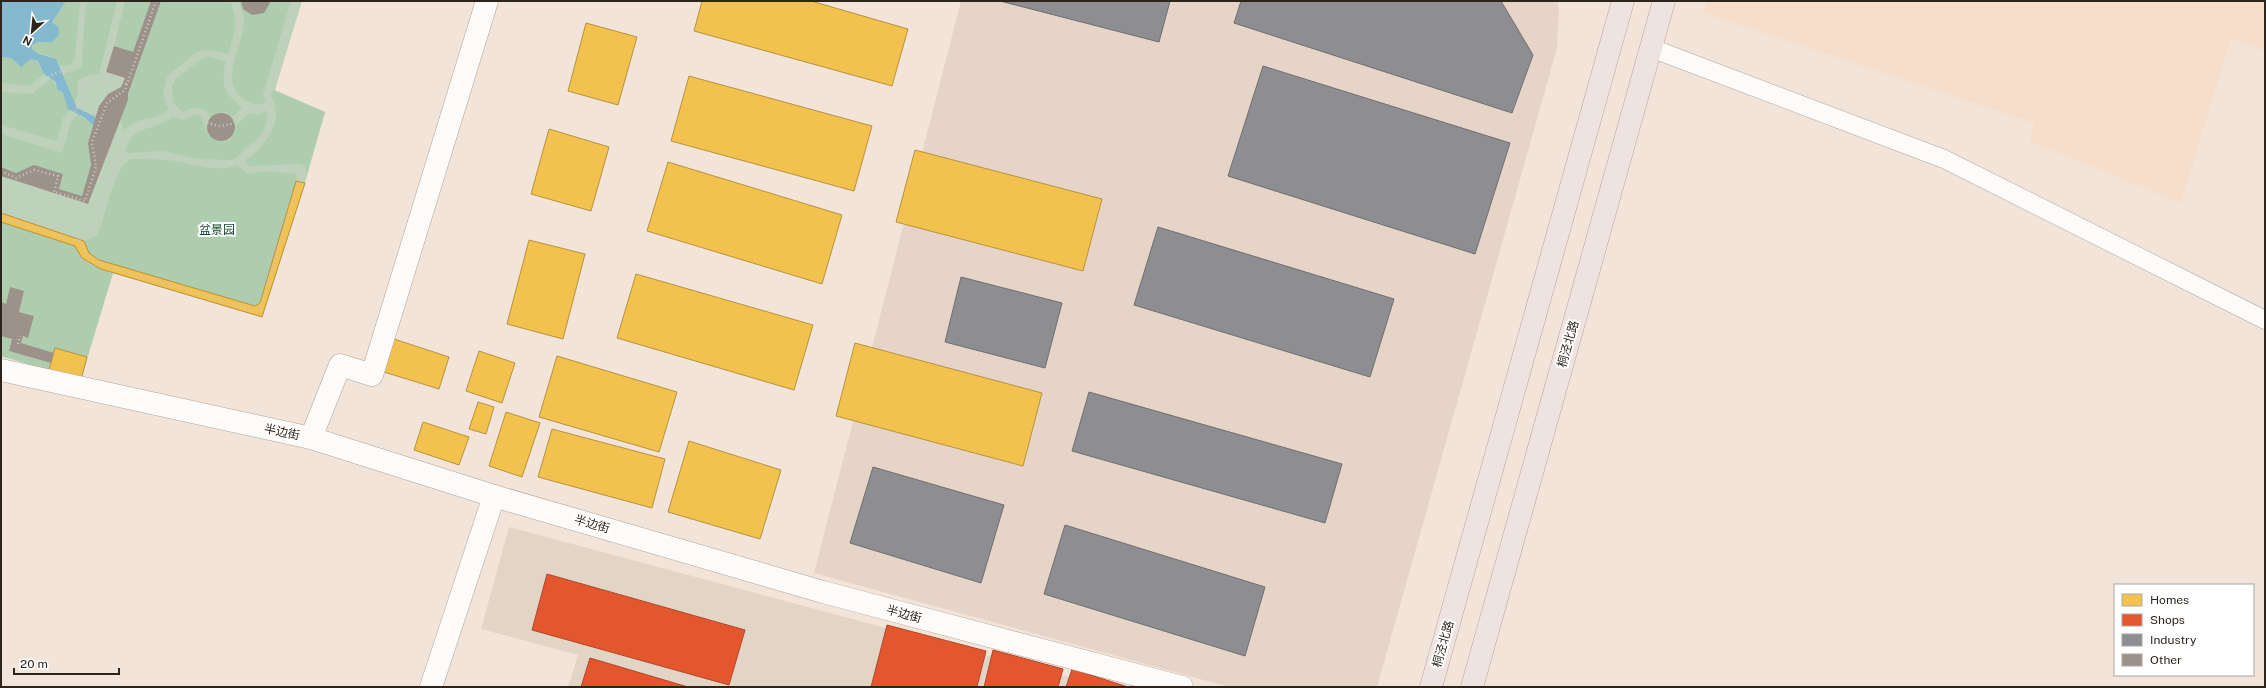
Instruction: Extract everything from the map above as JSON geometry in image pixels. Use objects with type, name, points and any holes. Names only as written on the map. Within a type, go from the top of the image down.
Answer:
[{"type":"main road","name":"桐泾北路","points":[[1431,687],[1623,1]]},
{"type":"main road","name":"桐泾北路","points":[[1472,687],[1664,1]]},
{"type":"street","points":[[311,438],[340,365],[372,375],[487,1]]},
{"type":"street","name":"半边街","points":[[1,370],[311,438],[494,496],[823,592],[1182,687]]},
{"type":"street","points":[[431,687],[494,496]]},
{"type":"lane","points":[[1651,48],[1944,159],[2265,320]]},
{"type":"path","points":[[1,87],[29,91],[47,78],[73,68],[77,62],[84,1]]},
{"type":"path","points":[[102,79],[122,1]]},
{"type":"path","points":[[1,172],[16,178],[34,170],[58,176],[54,192],[85,201],[96,167],[92,142],[107,103],[125,90],[156,1]]},
{"type":"path","points":[[235,1],[240,25],[228,72],[229,87],[232,94],[247,105],[259,110],[271,105]]},
{"type":"path","points":[[120,157],[172,157],[220,166],[239,160],[254,148],[268,133],[271,120],[271,105],[267,95],[294,1]]},
{"type":"path","points":[[232,58],[210,53],[200,54],[170,78],[168,96],[173,111],[180,115],[186,115],[194,110],[201,111],[204,113],[208,123],[227,126],[237,119],[247,105]]},
{"type":"path","points":[[1,129],[61,146],[68,120],[82,100],[81,88],[83,80],[102,79],[127,84]]},
{"type":"path","points":[[1,217],[76,241],[93,232],[126,139],[134,128],[162,120],[173,111]]},
{"type":"path","points":[[79,240],[88,256],[101,264],[259,312],[302,172],[282,167],[250,170],[239,160]]},
{"type":"shaded area","points":[[961,1],[1557,1],[1559,9],[1557,48],[1377,687],[1229,687],[814,573]]},
{"type":"shaded area","points":[[1707,1],[2265,1],[2265,51],[2231,39],[2181,203],[2030,142],[2034,123],[1703,13]]},
{"type":"shaded area","points":[[509,527],[1106,687],[568,687],[578,655],[481,629]]},
{"type":"green space","points":[[1,1],[302,1],[275,90],[325,112],[305,183],[262,317],[113,273],[81,380],[1,356]]},
{"type":"green space","points":[[66,1],[80,1],[75,59],[70,65],[60,66],[53,57],[34,51],[31,45],[38,42],[52,42],[59,35],[57,26],[52,22]]},
{"type":"green space","points":[[88,1],[117,1],[99,74],[90,75],[80,79],[78,82],[75,103],[62,75],[78,69],[82,65],[85,10]]},
{"type":"green space","points":[[125,1],[151,1],[133,52],[114,46]]},
{"type":"green space","points":[[161,1],[231,1],[236,23],[229,54],[209,50],[197,52],[168,75],[163,93],[168,109],[161,115],[134,122],[124,130],[120,120]]},
{"type":"green space","points":[[239,1],[291,1],[263,94],[266,102],[259,105],[245,100],[237,92],[233,82],[232,72],[234,60],[244,25]]},
{"type":"green space","points":[[206,56],[226,61],[224,76],[225,87],[231,97],[242,107],[233,117],[225,112],[213,114],[211,118],[206,110],[194,107],[183,112],[173,103],[172,86],[176,78]]},
{"type":"green space","points":[[1,57],[11,58],[18,65],[24,65],[31,59],[34,60],[44,74],[29,86],[2,83]]},
{"type":"green space","points":[[51,79],[63,93],[71,110],[63,118],[57,141],[1,125],[1,92],[32,94]]},
{"type":"green space","points":[[273,90],[325,112],[306,177],[306,168],[301,164],[249,166],[246,163],[248,159],[266,141],[273,127],[276,112],[271,95]]},
{"type":"green space","points":[[267,110],[267,121],[262,134],[236,158],[231,160],[197,159],[164,151],[125,153],[127,144],[137,133],[165,122],[172,117],[184,120],[194,114],[200,115],[209,135],[219,142],[230,140],[236,130],[236,125],[250,113],[259,115]]},
{"type":"green space","points":[[78,114],[94,126],[88,143],[91,165],[82,196],[59,189],[63,174],[34,166],[16,173],[1,167],[1,134],[62,153],[71,122]]},
{"type":"green space","name":"盆景园","points":[[131,159],[178,161],[212,168],[237,165],[248,174],[268,171],[296,174],[296,181],[260,303],[255,306],[99,260],[89,253],[84,241],[98,235],[115,181],[125,163]]},
{"type":"green space","points":[[1,222],[75,246],[78,252],[90,264],[113,273],[87,357],[56,348],[54,353],[21,343],[23,336],[28,338],[34,316],[19,312],[24,291],[10,287],[6,304],[1,302]]},
{"type":"green space","points":[[1,336],[12,339],[10,351],[51,363],[49,370],[1,356]]},
{"type":"water","points":[[1,1],[66,1],[52,22],[59,28],[59,35],[52,42],[38,42],[32,45],[32,49],[37,53],[56,59],[77,108],[96,117],[94,126],[84,117],[68,109],[63,93],[57,89],[56,82],[44,74],[38,61],[31,59],[21,67],[11,58],[1,57]]},
{"type":"building: Homes","points":[[702,1],[811,1],[908,29],[892,86],[694,31]]},
{"type":"building: Homes","points":[[586,23],[637,37],[618,105],[568,91]]},
{"type":"building: Homes","points":[[689,76],[872,126],[854,191],[671,141]]},
{"type":"building: Homes","points":[[549,129],[609,147],[591,211],[531,194]]},
{"type":"building: Homes","points":[[915,150],[1102,199],[1083,271],[896,222]]},
{"type":"building: Homes","points":[[668,162],[842,215],[822,284],[647,231]]},
{"type":"building: Homes","points":[[296,181],[305,183],[262,317],[101,269],[82,258],[75,246],[1,222],[1,214],[4,214],[84,241],[89,253],[99,260],[255,306],[260,303]]},
{"type":"building: Homes","points":[[529,240],[585,254],[563,339],[507,324]]},
{"type":"building: Homes","points":[[636,274],[813,325],[794,390],[617,338]]},
{"type":"building: Homes","points":[[394,339],[449,357],[439,389],[384,372]]},
{"type":"building: Homes","points":[[855,343],[1042,393],[1023,466],[836,416]]},
{"type":"building: Homes","points":[[55,348],[87,357],[81,380],[49,370]]},
{"type":"building: Homes","points":[[479,351],[515,363],[502,403],[466,391]]},
{"type":"building: Homes","points":[[557,356],[677,392],[659,452],[539,417]]},
{"type":"building: Homes","points":[[478,402],[494,407],[486,434],[469,429]]},
{"type":"building: Homes","points":[[506,412],[540,423],[522,477],[489,466]]},
{"type":"building: Homes","points":[[423,422],[469,437],[459,465],[414,450]]},
{"type":"building: Homes","points":[[552,429],[665,459],[652,508],[538,477]]},
{"type":"building: Homes","points":[[689,441],[781,470],[760,539],[668,512]]},
{"type":"building: Shops","points":[[547,574],[745,630],[729,685],[532,630]]},
{"type":"building: Shops","points":[[887,625],[986,651],[977,687],[871,687]]},
{"type":"building: Shops","points":[[993,650],[1063,669],[1058,687],[984,687]]},
{"type":"building: Shops","points":[[590,658],[688,687],[581,687]]},
{"type":"building: Shops","points":[[1072,669],[1128,687],[1066,687]]},
{"type":"building: Industry","points":[[1000,1],[1170,1],[1159,42]]},
{"type":"building: Industry","points":[[1241,1],[1501,1],[1533,55],[1512,113],[1234,23]]},
{"type":"building: Industry","points":[[1263,66],[1510,143],[1475,254],[1228,176]]},
{"type":"building: Industry","points":[[1158,227],[1394,299],[1370,377],[1134,305]]},
{"type":"building: Industry","points":[[961,277],[1062,303],[1045,368],[945,342]]},
{"type":"building: Industry","points":[[1089,392],[1342,464],[1325,523],[1072,451]]},
{"type":"building: Industry","points":[[873,467],[1004,505],[981,583],[850,543]]},
{"type":"building: Industry","points":[[1065,525],[1265,587],[1245,656],[1044,594]]},
{"type":"building: Other","points":[[151,1],[161,1],[128,94],[128,100],[88,204],[1,176],[1,167],[16,173],[34,165],[63,174],[59,189],[82,196],[91,165],[88,143],[99,106],[108,94],[121,87],[125,78],[106,72],[114,46],[133,52]]},
{"type":"building: Other","points":[[241,1],[270,1],[270,3],[264,13],[252,15],[243,9]]},
{"type":"building: Other","points":[[221,113],[227,114],[231,117],[234,121],[234,133],[231,137],[227,140],[221,141],[215,140],[211,137],[208,133],[207,127],[208,121],[211,117],[215,114]]},
{"type":"building: Other","points":[[10,287],[24,291],[19,312],[34,316],[28,338],[23,336],[21,343],[54,353],[51,363],[9,351],[12,339],[1,336],[1,302],[6,304]]}]
